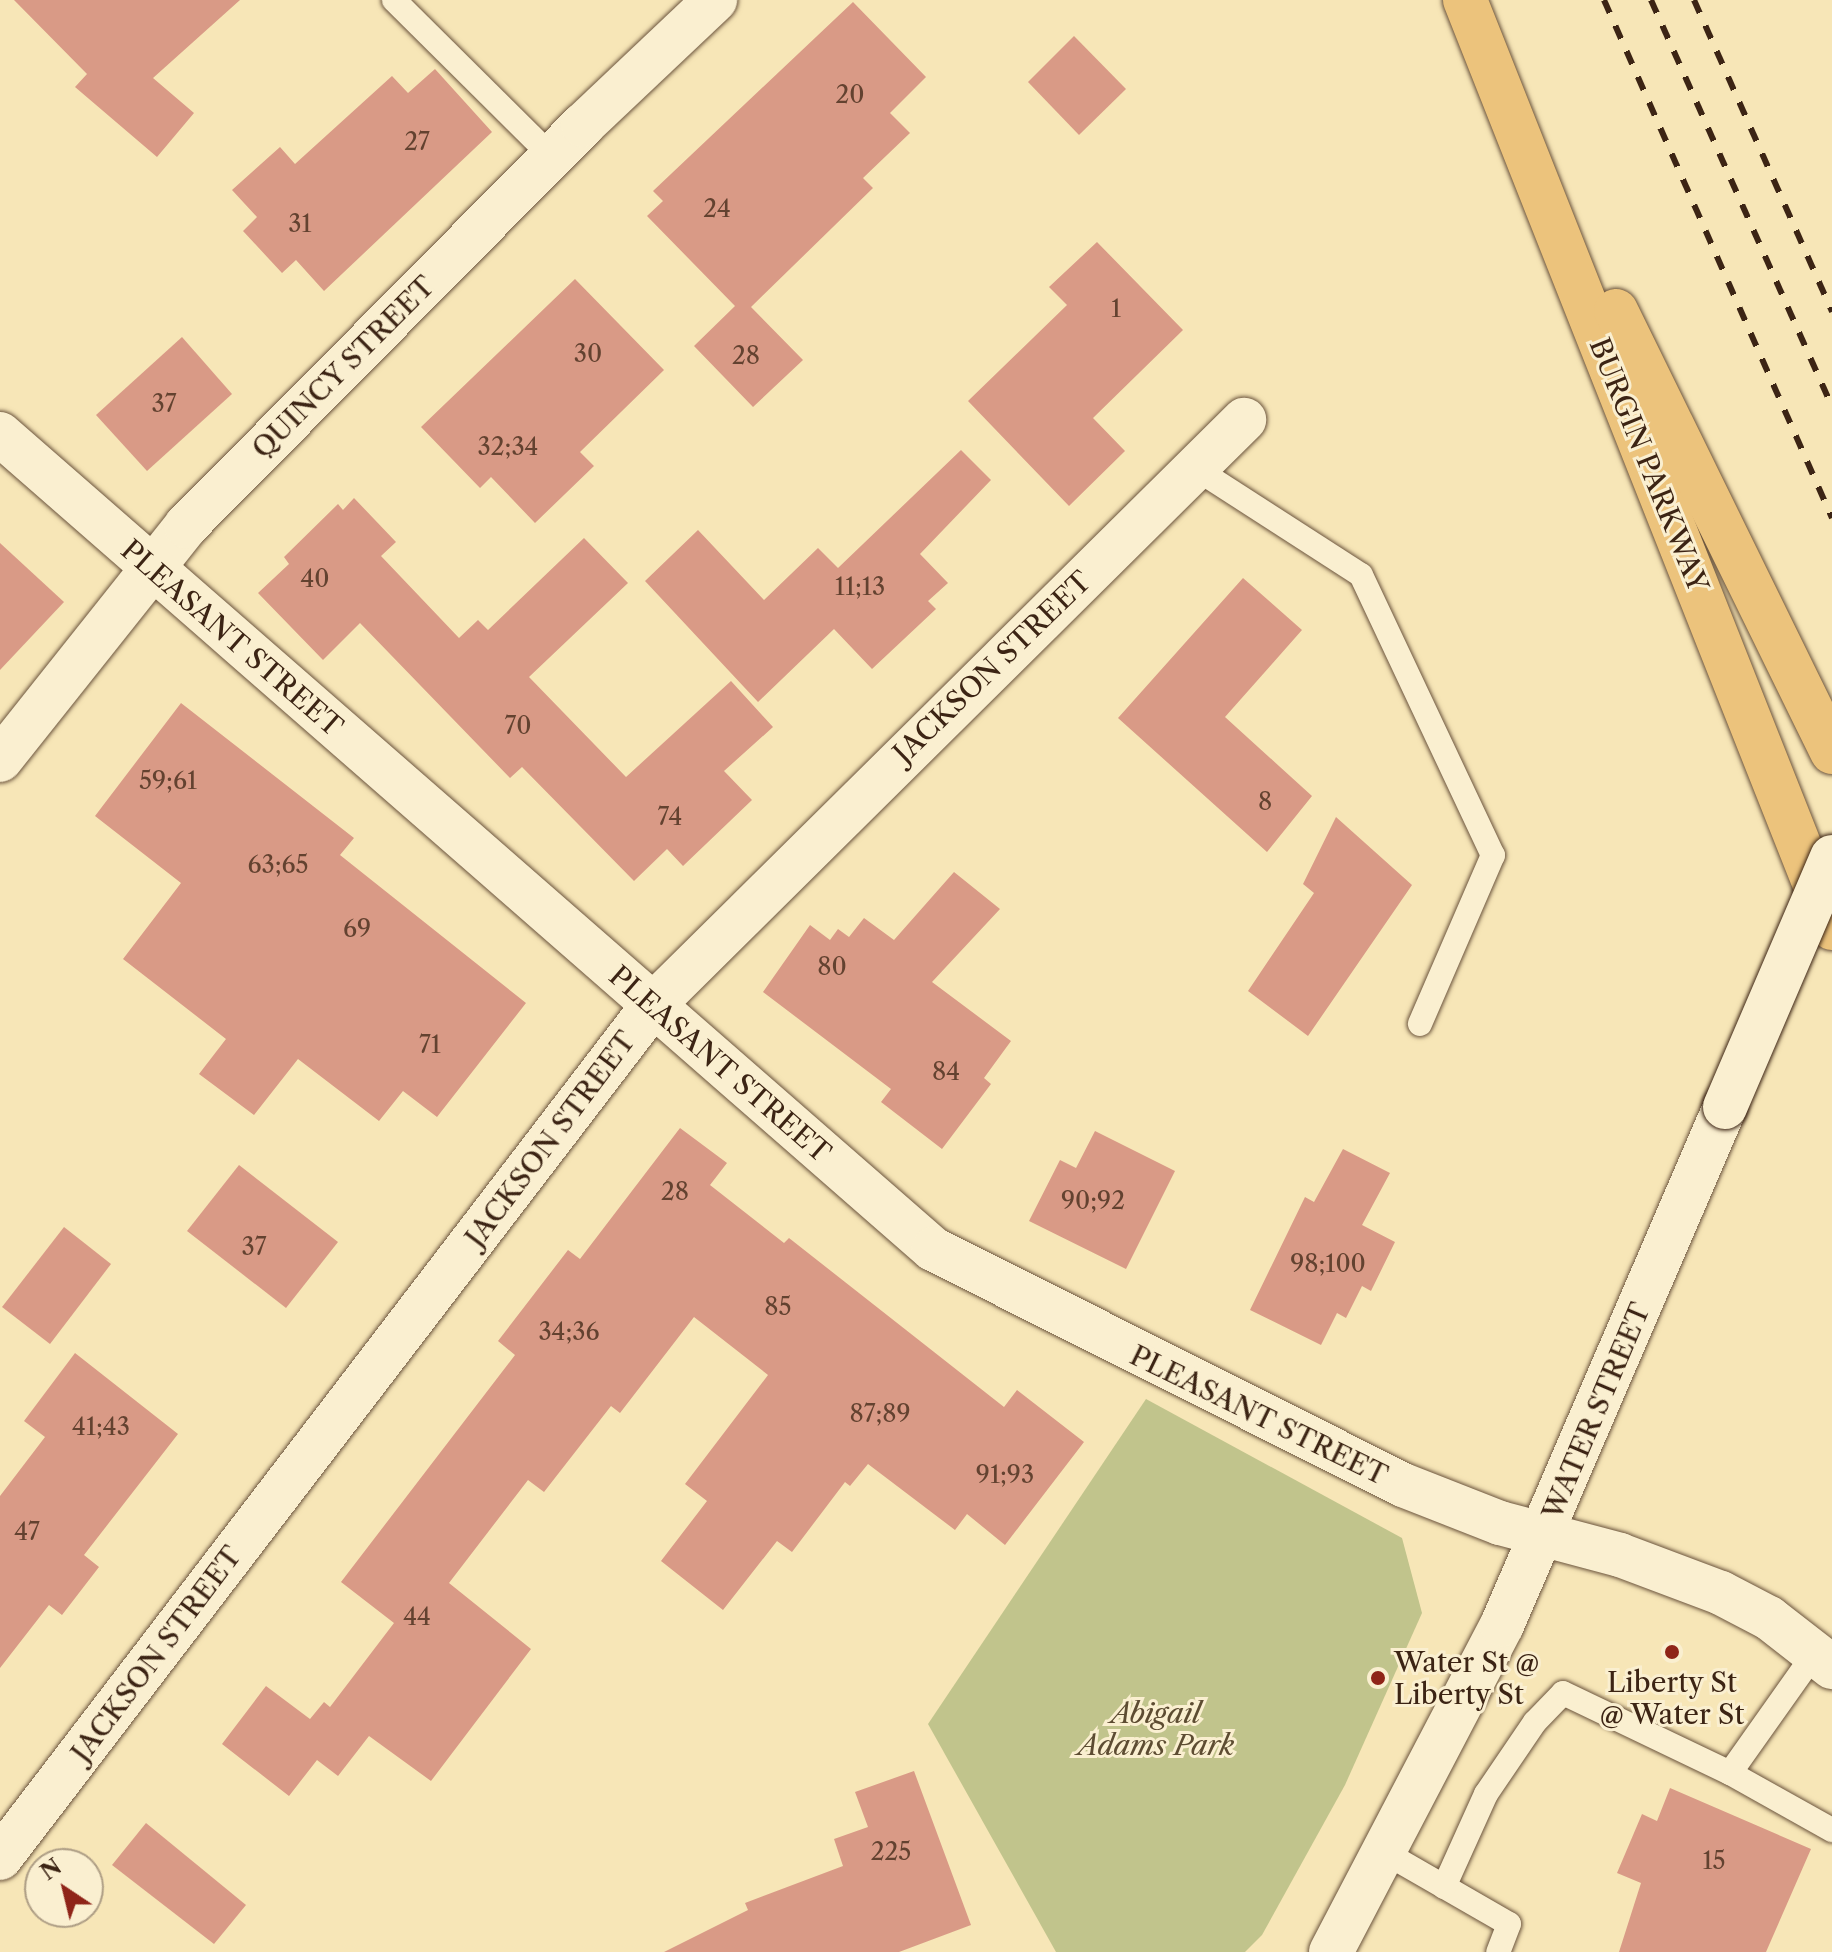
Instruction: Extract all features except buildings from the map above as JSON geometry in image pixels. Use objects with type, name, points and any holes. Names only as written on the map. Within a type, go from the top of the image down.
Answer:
[{"type":"main road","name":"BURGIN PARKWAY","points":[[1466,2],[1832,752]]},
{"type":"main road","name":"BURGIN PARKWAY","points":[[1466,2],[1832,928]]},
{"type":"street","name":"QUINCY STREET","points":[[0,760],[151,569],[208,503],[552,157],[715,0]]},
{"type":"street","name":"JACKSON STREET","points":[[0,1858],[653,1005],[1244,420]]},
{"type":"street","name":"PLEASANT STREET","points":[[0,434],[908,1230],[957,1265],[1403,1485],[1543,1536],[1620,1555],[1721,1593],[1769,1618],[1824,1660]]},
{"type":"street","name":"WATER STREET","points":[[1331,1952],[1460,1711],[1543,1536],[1832,857]]},
{"type":"lane","points":[[394,0],[552,157]]},
{"type":"lane","points":[[1195,468],[1361,575],[1493,855],[1420,1024]]},
{"type":"lane","points":[[1730,1773],[1824,1660]]},
{"type":"lane","points":[[1444,1887],[1486,1794],[1535,1722],[1563,1693],[1730,1773],[1832,1830]]},
{"type":"lane","points":[[1384,1852],[1509,1924],[1498,1952]]},
{"type":"green space","name":"Abigail Adams Park","points":[[1146,1399],[1402,1538],[1422,1613],[1345,1785],[1262,1935],[1245,1952],[1056,1952],[928,1724]]},
{"type":"railway","points":[[1604,0],[1832,518]]},
{"type":"railway","points":[[1651,0],[1832,407]]},
{"type":"railway","points":[[1694,0],[1832,312]]},
{"type":"place","name":"Liberty St @ Water St","points":[[1672,1652]]},
{"type":"place","name":"Water St @ Liberty St","points":[[1378,1678]]}]
